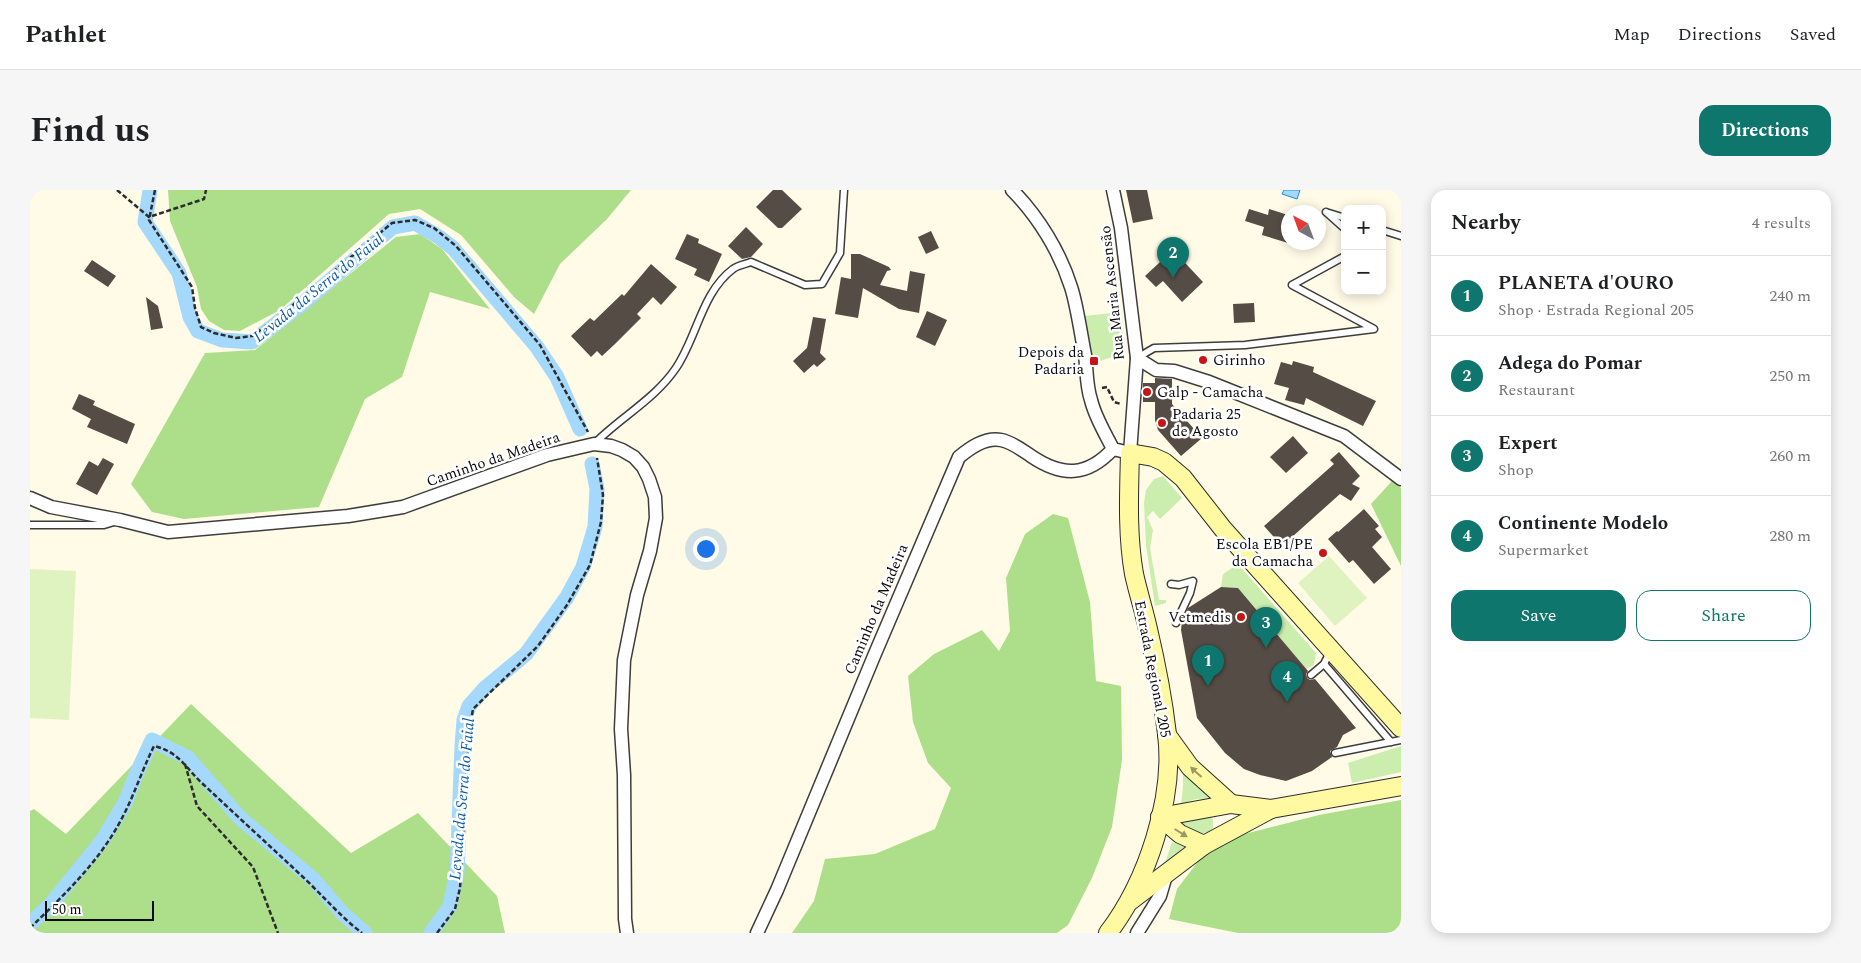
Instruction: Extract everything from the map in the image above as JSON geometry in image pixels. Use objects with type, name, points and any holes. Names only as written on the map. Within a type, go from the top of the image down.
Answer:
[{"type":"main road","points":[[1121,451],[1153,457],[1164,462],[1182,478],[1327,658],[1396,735]]},
{"type":"main road","name":"Estrada Regional 205","points":[[1108,933],[1127,903],[1139,879],[1160,817],[1168,774],[1167,735],[1148,630],[1134,574],[1121,451]]},
{"type":"main road","points":[[1167,735],[1190,767],[1231,804]]},
{"type":"main road","points":[[1160,817],[1231,804],[1271,809],[1401,786]]},
{"type":"main road","points":[[1211,840],[1231,804]]},
{"type":"main road","points":[[1127,903],[1211,840],[1271,809]]},
{"type":"main road","points":[[1160,817],[1180,834],[1211,840]]},
{"type":"street","points":[[1012,190],[1028,207],[1052,243],[1072,288],[1085,355],[1091,402],[1121,451]]},
{"type":"street","name":"Rua Maria Ascensão","points":[[1113,190],[1121,228],[1137,358],[1121,451]]},
{"type":"street","points":[[1137,358],[1156,370],[1174,371],[1209,382],[1344,436],[1401,479]]},
{"type":"street","name":"Caminho da Madeira","points":[[756,933],[780,881],[959,457],[984,441],[1000,440],[1011,444],[1048,466],[1067,472],[1075,472],[1121,451]]},
{"type":"street","name":"Caminho da Madeira","points":[[30,498],[51,506],[168,532],[348,516],[403,507],[547,454],[594,444],[611,446],[634,457],[650,479],[656,497],[656,518],[650,551],[637,595],[624,660],[621,729],[624,774],[625,919],[627,933]]},
{"type":"street","points":[[1137,933],[1160,896],[1167,872]]},
{"type":"lane","points":[[594,444],[605,433],[650,398],[676,367],[716,287],[734,268],[751,262],[806,285],[822,284],[840,253],[844,190]]},
{"type":"lane","points":[[1341,217],[1326,212],[1341,225]]},
{"type":"lane","points":[[1386,231],[1401,236]]},
{"type":"lane","points":[[1137,358],[1154,348],[1245,346],[1374,328],[1292,285],[1341,258]]},
{"type":"lane","points":[[30,525],[104,525],[120,520]]},
{"type":"lane","points":[[1171,584],[1179,585],[1193,581],[1176,623]]},
{"type":"lane","points":[[1312,675],[1327,658]]},
{"type":"lane","points":[[1335,753],[1396,735],[1401,740]]},
{"type":"path","points":[[118,190],[146,215],[192,287],[195,308],[201,327],[214,333],[236,338],[252,336],[281,315],[392,223],[415,220],[434,228],[456,246],[540,345],[570,396],[594,444],[603,495],[601,522],[590,565],[567,605],[538,646],[473,709],[469,733],[460,888],[455,909],[437,933]]},
{"type":"path","points":[[146,215],[155,190]]},
{"type":"path","points":[[146,215],[204,199],[206,190]]},
{"type":"path","points":[[30,928],[65,894],[105,847],[121,821],[154,746],[176,754],[198,780],[294,868],[345,921],[362,933]]},
{"type":"path","points":[[184,763],[197,806],[253,867],[278,933]]},
{"type":"green space","points":[[168,190],[631,190],[607,219],[560,264],[534,314],[514,297],[461,235],[420,209],[389,214],[280,310],[240,331],[224,330],[209,321],[201,309],[197,287],[170,221]]},
{"type":"green space","points":[[420,234],[442,249],[490,309],[430,292],[402,377],[365,399],[319,507],[184,519],[152,512],[131,484],[205,353],[255,350],[396,237]]},
{"type":"green space","points":[[1122,312],[1124,353],[1100,361],[1092,355],[1084,316]]},
{"type":"green space","points":[[1163,476],[1182,498],[1160,519],[1153,511],[1147,517],[1153,530],[1150,548],[1159,600],[1166,600],[1166,603],[1155,606],[1146,545],[1144,503],[1146,490],[1154,479]]},
{"type":"green space","points":[[1392,481],[1401,488],[1401,566],[1371,504]]},
{"type":"green space","points":[[1053,514],[1068,518],[1090,602],[1096,681],[1121,686],[1122,760],[1112,827],[1092,878],[1068,925],[1057,933],[792,933],[814,901],[825,859],[875,854],[935,829],[951,788],[928,763],[913,722],[908,676],[934,654],[982,630],[999,651],[1010,631],[1006,578],[1025,534]]},
{"type":"green space","points":[[1329,556],[1367,598],[1335,626],[1298,583]]},
{"type":"green space","points":[[1238,564],[1316,653],[1314,665],[1306,669],[1238,588],[1221,587],[1223,574]]},
{"type":"green space","points":[[30,569],[76,571],[69,720],[30,718]]},
{"type":"green space","points":[[191,704],[351,853],[418,813],[497,896],[505,933],[30,933],[30,811],[34,809],[66,834]]},
{"type":"green space","points":[[1401,746],[1401,772],[1352,783],[1348,763]]},
{"type":"green space","points":[[1183,771],[1212,798],[1196,799],[1181,804]]},
{"type":"green space","points":[[1401,800],[1401,933],[1238,933],[1169,919],[1177,889],[1203,855],[1232,837],[1319,815]]},
{"type":"green space","points":[[1211,816],[1213,828],[1205,833],[1192,831],[1179,825],[1188,819]]},
{"type":"green space","points":[[1172,842],[1189,848],[1164,866]]},
{"type":"water","points":[[1284,190],[1300,190],[1297,199],[1282,194]]},
{"type":"building","points":[[773,190],[782,190],[802,209],[782,228],[778,228],[756,207]]},
{"type":"building","points":[[1126,190],[1147,190],[1153,219],[1133,223]]},
{"type":"building","points":[[1249,209],[1268,215],[1269,209],[1281,213],[1281,241],[1262,235],[1264,227],[1245,221]]},
{"type":"building","points":[[746,227],[763,244],[751,257],[742,259],[728,246]]},
{"type":"building","points":[[931,231],[939,248],[926,254],[918,237]]},
{"type":"building","points":[[687,234],[699,239],[698,243],[722,254],[709,282],[694,275],[697,269],[675,259]]},
{"type":"building","points":[[1173,250],[1203,282],[1182,302],[1163,281],[1156,287],[1145,276]]},
{"type":"building","points":[[851,254],[860,254],[889,267],[891,270],[887,271],[880,285],[907,291],[910,271],[925,274],[919,313],[899,309],[863,288],[858,318],[835,314],[841,277],[851,279]]},
{"type":"building","points":[[92,260],[116,276],[108,287],[84,271]]},
{"type":"building","points":[[651,264],[677,287],[661,305],[653,297],[637,314],[641,318],[615,344],[602,356],[597,351],[591,357],[571,336],[590,318],[594,321],[622,294],[624,296]]},
{"type":"building","points":[[146,297],[158,306],[163,328],[151,330]]},
{"type":"building","points":[[1254,303],[1255,322],[1234,323],[1233,304]]},
{"type":"building","points":[[927,311],[947,320],[935,346],[916,337]]},
{"type":"building","points":[[813,317],[826,319],[820,353],[826,359],[817,367],[814,364],[804,373],[793,361],[807,348]]},
{"type":"building","points":[[1293,361],[1314,367],[1313,372],[1376,401],[1363,426],[1306,398],[1304,405],[1285,400],[1289,388],[1274,384],[1281,362],[1292,365]]},
{"type":"building","points":[[1155,378],[1172,379],[1172,404],[1202,438],[1181,456],[1158,430],[1155,420],[1155,402],[1143,402],[1143,383],[1155,383]]},
{"type":"building","points":[[79,394],[95,401],[93,405],[135,424],[127,444],[87,427],[91,419],[72,409]]},
{"type":"building","points":[[1293,436],[1308,453],[1286,473],[1270,457]]},
{"type":"building","points":[[1339,452],[1360,476],[1352,484],[1360,488],[1351,501],[1340,494],[1282,546],[1264,526],[1334,464],[1330,460]]},
{"type":"building","points":[[103,458],[114,464],[97,495],[76,484],[89,461],[98,466]]},
{"type":"building","points":[[1364,509],[1379,526],[1375,529],[1382,537],[1372,547],[1391,569],[1374,584],[1353,560],[1349,563],[1328,539]]},
{"type":"building","points":[[1221,587],[1238,588],[1308,671],[1306,674],[1307,678],[1310,680],[1315,679],[1356,728],[1343,735],[1337,747],[1330,751],[1332,757],[1312,771],[1286,781],[1244,769],[1225,753],[1197,718],[1181,630],[1182,621],[1188,608]]},
{"type":"waterway","name":"Levada da Serra do Faial","points":[[150,190],[145,222],[179,273],[190,317],[198,331],[222,340],[252,342],[302,304],[393,227],[415,223],[453,248],[537,347],[557,377],[580,429]]},
{"type":"waterway","name":"Levada da Serra do Faial","points":[[431,933],[450,906],[457,873],[464,720],[469,706],[485,688],[526,654],[567,597],[583,567],[595,527],[597,489],[592,464]]},
{"type":"waterway","name":"Levada da Serra do Faial","points":[[30,924],[51,904],[102,841],[125,803],[152,740],[188,758],[240,818],[314,880],[343,914],[365,933]]},
{"type":"place","name":"Adega do Pomar","points":[[1173,278]]},
{"type":"place","name":"Girinho","points":[[1203,360]]},
{"type":"place","name":"Depois da Padaria","points":[[1094,361]]},
{"type":"place","name":"Galp - Camacha","points":[[1147,392]]},
{"type":"place","name":"Padaria 25 de Agosto","points":[[1162,423]]},
{"type":"place","name":"Escola EB1/PE da Camacha","points":[[1323,553]]},
{"type":"place","name":"Vetmedis","points":[[1241,617]]},
{"type":"place","name":"Expert","points":[[1266,648]]},
{"type":"place","name":"PLANETA d'OURO","points":[[1208,686]]},
{"type":"place","name":"Continente Modelo","points":[[1287,702]]}]
